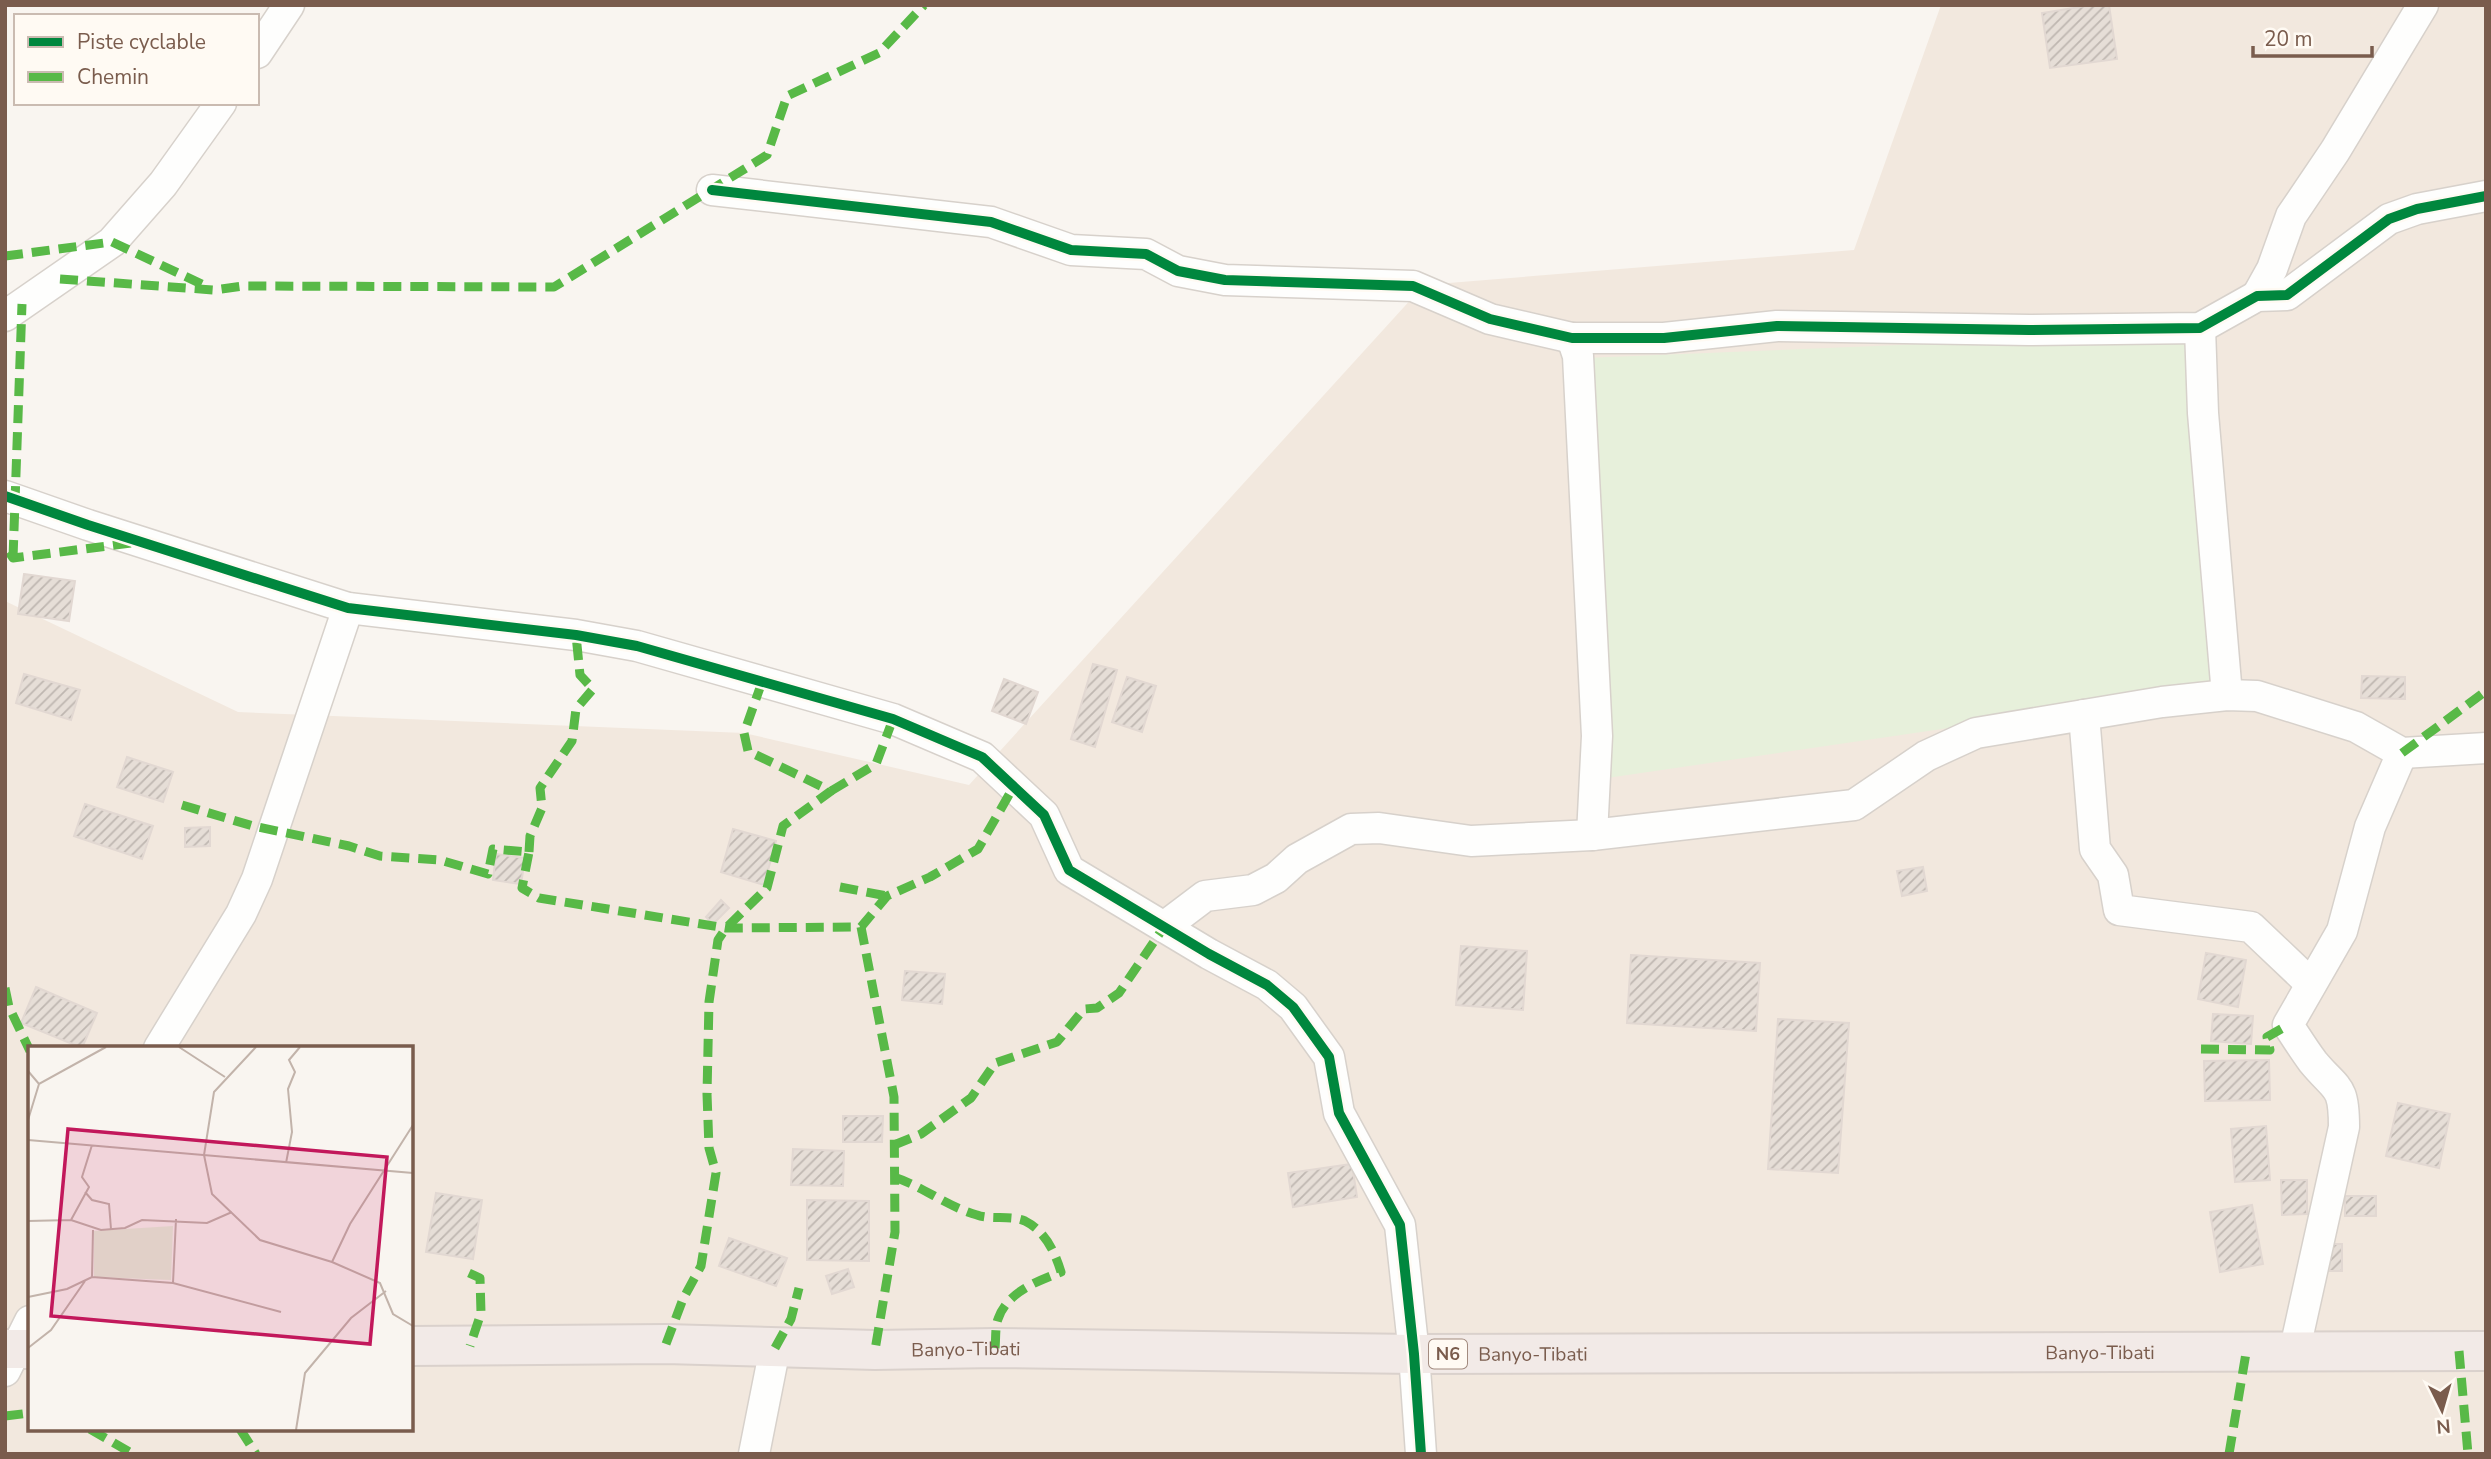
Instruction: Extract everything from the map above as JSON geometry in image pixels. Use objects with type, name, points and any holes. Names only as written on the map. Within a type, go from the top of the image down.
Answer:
[{"type":"highway","name":"Banyo-Tibati","points":[[413,1346],[666,1344],[775,1348],[1414,1354],[2294,1353],[2486,1350]]},
{"type":"street","points":[[259,49],[289,5]]},
{"type":"street","points":[[2257,296],[2272,269],[2291,216],[2336,150],[2423,5]]},
{"type":"street","points":[[5,316],[112,242],[163,184],[220,105]]},
{"type":"street","points":[[712,190],[991,222],[1071,250],[1146,254],[1178,271],[1225,280],[1413,286],[1490,319],[1572,338],[1664,338],[1777,326],[2029,330],[2200,328],[2257,296],[2287,295],[2389,219],[2417,209],[2486,197]]},
{"type":"street","points":[[2200,328],[2203,414],[2227,695]]},
{"type":"street","points":[[1572,338],[1578,356],[1597,736],[1592,835]]},
{"type":"street","points":[[5,496],[348,608],[576,635],[636,646],[926,731],[982,757],[1045,815],[1069,870],[1267,985],[1293,1007],[1329,1057],[1339,1113],[1400,1225],[1414,1354],[1421,1454]]},
{"type":"street","points":[[160,1046],[241,914],[257,879],[348,608]]},
{"type":"street","points":[[1164,927],[1205,896],[1253,890],[1276,878],[1297,859],[1351,829],[1379,828],[1471,841],[1592,835],[1854,804],[1926,756],[1976,733],[2227,695],[2258,696],[2356,727],[2402,753],[2486,748]]},
{"type":"street","points":[[2084,715],[2095,849],[2113,875],[2119,910],[2251,927],[2311,984]]},
{"type":"street","points":[[2294,1353],[2344,1128],[2344,1101],[2336,1084],[2314,1063],[2288,1025],[2342,931],[2370,827],[2402,753]]},
{"type":"street","points":[[754,1454],[775,1348]]},
{"type":"shaded area","points":[[1941,5],[2486,5],[2486,1454],[5,1454],[5,601],[238,712],[744,733],[969,785],[1424,285],[1854,250]]},
{"type":"green space","points":[[2189,333],[2216,689],[1607,778],[1585,358]]},
{"type":"building","points":[[2109,5],[2117,59],[2050,68],[2042,13]]},
{"type":"building","points":[[24,574],[75,581],[69,621],[18,614]]},
{"type":"building","points":[[1093,664],[1117,670],[1095,747],[1071,739]]},
{"type":"building","points":[[24,674],[80,690],[71,720],[16,703]]},
{"type":"building","points":[[2362,676],[2405,677],[2405,699],[2361,698]]},
{"type":"building","points":[[1127,677],[1156,686],[1142,732],[1112,722]]},
{"type":"building","points":[[1004,679],[1038,692],[1026,724],[992,711]]},
{"type":"building","points":[[127,757],[173,772],[163,802],[117,787]]},
{"type":"building","points":[[85,804],[153,826],[142,859],[74,836]]},
{"type":"building","points":[[210,827],[210,846],[185,847],[185,828]]},
{"type":"building","points":[[733,829],[776,841],[764,885],[721,872]]},
{"type":"building","points":[[496,854],[525,858],[521,884],[493,880]]},
{"type":"building","points":[[1923,867],[1927,891],[1902,896],[1897,871]]},
{"type":"building","points":[[721,900],[729,908],[713,924],[706,917]]},
{"type":"building","points":[[1461,946],[1527,951],[1523,1010],[1456,1005]]},
{"type":"building","points":[[2206,953],[2246,960],[2238,1007],[2198,999]]},
{"type":"building","points":[[1631,955],[1760,963],[1756,1031],[1627,1023]]},
{"type":"building","points":[[905,971],[945,974],[942,1004],[902,1000]]},
{"type":"building","points":[[36,987],[97,1013],[83,1046],[21,1023]]},
{"type":"building","points":[[2213,1014],[2253,1016],[2251,1044],[2211,1041]]},
{"type":"building","points":[[1778,1019],[1849,1023],[1838,1173],[1768,1169]]},
{"type":"building","points":[[2269,1060],[2270,1100],[2205,1101],[2204,1061]]},
{"type":"building","points":[[2398,1103],[2450,1114],[2439,1168],[2386,1156]]},
{"type":"building","points":[[843,1116],[883,1116],[882,1142],[843,1142]]},
{"type":"building","points":[[2266,1126],[2270,1180],[2235,1182],[2231,1129]]},
{"type":"building","points":[[793,1149],[844,1151],[843,1186],[791,1185]]},
{"type":"building","points":[[1352,1164],[1357,1197],[1293,1207],[1288,1173]]},
{"type":"building","points":[[2281,1180],[2307,1180],[2307,1214],[2282,1215]]},
{"type":"building","points":[[436,1193],[482,1200],[473,1259],[426,1252]]},
{"type":"building","points":[[2345,1196],[2376,1196],[2376,1216],[2345,1216]]},
{"type":"building","points":[[807,1200],[869,1201],[869,1261],[807,1260]]},
{"type":"building","points":[[2252,1205],[2263,1264],[2220,1272],[2210,1212]]},
{"type":"building","points":[[729,1238],[787,1258],[776,1286],[719,1266]]},
{"type":"building","points":[[2325,1244],[2342,1244],[2342,1271],[2324,1271]]},
{"type":"building","points":[[848,1269],[854,1287],[832,1294],[826,1276]]},
{"type":"marked path","points":[[60,279],[214,290],[243,286],[554,287],[767,155],[787,96],[879,53],[924,5]]},
{"type":"marked path","points":[[5,256],[112,242],[208,287]]},
{"type":"marked path","points":[[13,558],[22,304]]},
{"type":"marked path","points":[[9,552],[13,558],[131,543]]},
{"type":"marked path","points":[[529,852],[530,836],[542,808],[540,788],[572,741],[576,709],[593,689],[580,675],[576,635]]},
{"type":"marked path","points":[[666,1344],[683,1299],[701,1266],[716,1173],[709,1148],[707,1094],[709,1002],[718,940],[726,928],[767,888],[783,826],[831,791],[748,751],[744,733],[762,682]]},
{"type":"marked path","points":[[2402,753],[2486,691]]},
{"type":"marked path","points":[[831,791],[876,764],[893,719]]},
{"type":"marked path","points":[[182,805],[253,826],[349,846],[380,856],[440,860],[488,874],[493,849],[529,852],[522,888],[539,898],[726,928],[861,927],[887,896],[930,877],[978,849],[1014,786]]},
{"type":"marked path","points":[[840,887],[887,896]]},
{"type":"marked path","points":[[861,927],[894,1097],[895,1232],[875,1350]]},
{"type":"marked path","points":[[894,1145],[921,1134],[971,1098],[995,1063],[1057,1042],[1084,1009],[1097,1008],[1119,993],[1164,927]]},
{"type":"marked path","points":[[5,988],[9,1007],[28,1047]]},
{"type":"marked path","points":[[2201,1049],[2270,1050],[2267,1037],[2288,1025]]},
{"type":"marked path","points":[[894,1177],[977,1215],[1025,1221],[1038,1230],[1048,1243],[1061,1272],[1024,1289],[1008,1302],[997,1322],[995,1348]]},
{"type":"marked path","points":[[469,1273],[480,1278],[481,1313],[470,1346]]},
{"type":"marked path","points":[[775,1348],[791,1319],[799,1288]]},
{"type":"marked path","points":[[2459,1351],[2468,1454]]},
{"type":"marked path","points":[[2229,1454],[2246,1353]]},
{"type":"marked path","points":[[5,1416],[28,1413]]},
{"type":"marked path","points":[[93,1431],[133,1454]]},
{"type":"marked path","points":[[241,1431],[256,1454]]},
{"type":"cycle path","points":[[712,190],[991,222],[1071,250],[1146,254],[1178,271],[1225,280],[1413,286],[1490,319],[1572,338],[1664,338],[1777,326],[2029,330],[2200,328],[2257,296],[2287,295],[2389,219],[2417,209],[2486,196]]},
{"type":"cycle path","points":[[5,496],[348,608],[576,635],[637,646],[893,719],[982,757],[1044,815],[1069,870],[1209,954],[1267,985],[1293,1007],[1329,1057],[1339,1113],[1400,1225],[1414,1354],[1421,1454]]}]
